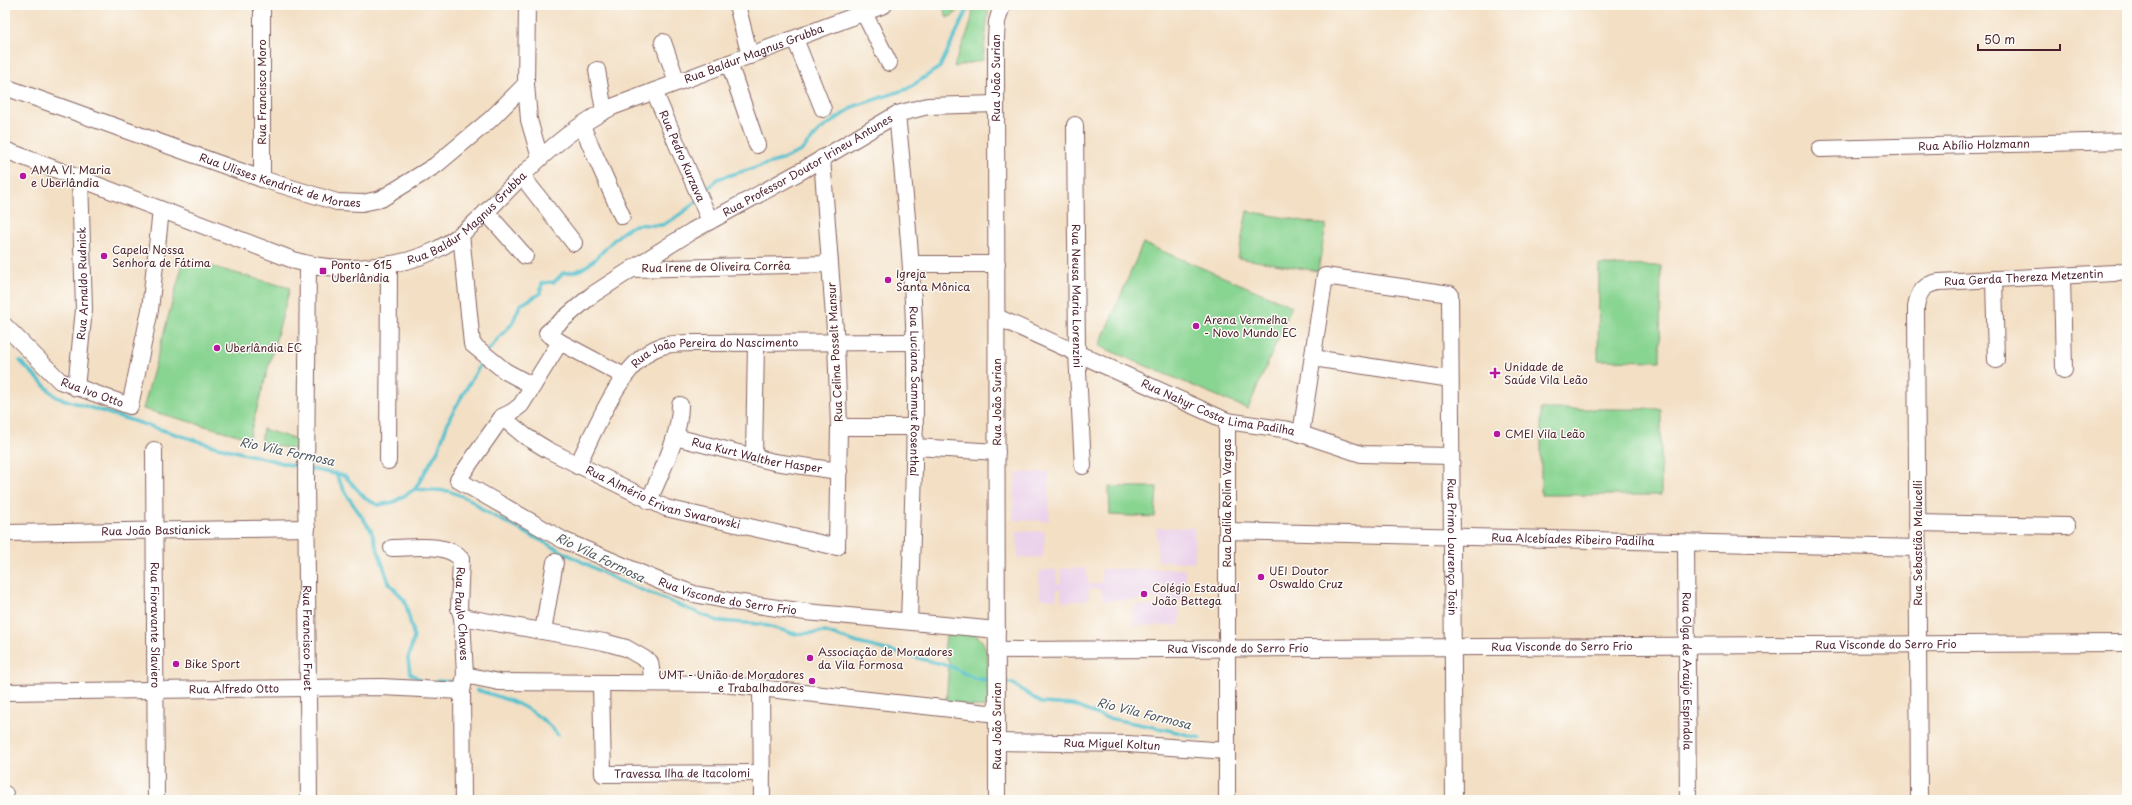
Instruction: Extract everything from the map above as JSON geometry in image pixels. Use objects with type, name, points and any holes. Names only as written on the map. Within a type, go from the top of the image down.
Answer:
[{"type":"street","name":"Rua Francisco Moro","points":[[262,5],[262,179]]},
{"type":"street","points":[[527,5],[526,84],[530,125],[540,158]]},
{"type":"street","points":[[737,5],[750,56]]},
{"type":"street","name":"Rua Baldur Magnus Grubba","points":[[5,150],[269,251],[308,264],[341,269],[389,264],[426,254],[461,234],[486,212],[540,158],[604,111],[677,82],[729,64],[884,5]]},
{"type":"street","name":"Rua João Surian","points":[[997,800],[996,38],[997,22],[1002,5]]},
{"type":"street","points":[[864,13],[889,63]]},
{"type":"street","points":[[795,39],[823,109]]},
{"type":"street","points":[[663,42],[677,82]]},
{"type":"street","points":[[729,64],[757,145]]},
{"type":"street","points":[[597,70],[604,111]]},
{"type":"street","name":"Rua Ulisses Kendrick de Moraes","points":[[5,87],[262,179],[337,202],[362,203],[381,199],[436,165],[491,119],[526,84]]},
{"type":"street","name":"Rua Pedro Kurzava","points":[[654,91],[710,221]]},
{"type":"street","name":"Rua Professor Doutor Irineu Antunes","points":[[632,269],[710,221],[898,114],[928,106],[996,104]]},
{"type":"street","name":"Rua Luciana Sammut Rosenthal","points":[[898,114],[911,264],[915,342],[915,447],[909,621]]},
{"type":"street","name":"Rua Neusa Maria Lorenzini","points":[[1075,125],[1077,353],[1083,466]]},
{"type":"street","points":[[582,126],[622,216]]},
{"type":"street","name":"Rua Abílio Holzmann","points":[[1820,149],[2127,141]]},
{"type":"street","name":"Rua Celina Posselt Mansur","points":[[822,158],[836,343],[839,427],[837,547]]},
{"type":"street","points":[[522,176],[574,243]]},
{"type":"street","name":"Rua Arnaldo Rudnick","points":[[76,388],[84,309],[80,178]]},
{"type":"street","name":"Rua Ivo Otto","points":[[5,326],[60,382],[130,406],[150,310],[161,210]]},
{"type":"street","points":[[486,212],[524,256]]},
{"type":"street","points":[[461,234],[481,352],[505,371],[533,386]]},
{"type":"street","name":"Rua Francisco Fruet","points":[[308,264],[307,528],[309,800]]},
{"type":"street","points":[[388,461],[389,264]]},
{"type":"street","name":"Rua Irene de Oliveira Corrêa","points":[[560,342],[547,333],[592,295],[632,269],[830,264]]},
{"type":"street","points":[[911,264],[996,264]]},
{"type":"street","name":"Rua Gerda Thereza Metzentin","points":[[1922,288],[1939,282],[2114,273],[2127,270]]},
{"type":"street","name":"Rua Primo Lourenço Tosin","points":[[1313,358],[1325,276],[1450,294],[1454,800]]},
{"type":"street","points":[[2062,276],[2064,370]]},
{"type":"street","points":[[1994,279],[1996,360]]},
{"type":"street","name":"Rua Sebastião Malucelli","points":[[1919,800],[1916,307],[1922,288]]},
{"type":"street","name":"Rua Nahyr Costa Lima Padilha","points":[[997,317],[1227,421],[1301,434],[1361,454],[1451,456]]},
{"type":"street","points":[[502,417],[518,409],[560,342],[624,376]]},
{"type":"street","name":"Rua João Pereira do Nascimento","points":[[577,466],[624,376],[642,356],[660,347],[680,344],[915,342]]},
{"type":"street","points":[[754,457],[756,343]]},
{"type":"street","points":[[1301,434],[1313,358],[1450,379]]},
{"type":"street","points":[[650,501],[675,437],[680,419],[680,404]]},
{"type":"street","name":"Rua Almério Erivan Swarowski","points":[[502,417],[534,442],[577,466],[650,501],[692,515],[837,547]]},
{"type":"street","name":"Rua Visconde do Serro Frio","points":[[502,417],[458,480],[563,540],[676,588],[713,598],[758,606],[997,630]]},
{"type":"street","name":"Rua Dalila Rolim Vargas","points":[[1227,421],[1227,800]]},
{"type":"street","points":[[839,427],[915,427]]},
{"type":"street","name":"Rua Kurt Walther Hasper","points":[[675,437],[783,464],[839,471]]},
{"type":"street","points":[[915,447],[997,452]]},
{"type":"street","name":"Rua Fioravante Slaviero","points":[[154,450],[156,800]]},
{"type":"street","points":[[1917,523],[2067,526]]},
{"type":"street","name":"Rua João Bastianick","points":[[5,533],[307,528]]},
{"type":"street","name":"Rua Alcebíades Ribeiro Padilha","points":[[1227,531],[1918,548]]},
{"type":"street","name":"Rua Olga de Araújo Espíndola","points":[[1686,542],[1688,800]]},
{"type":"street","name":"Rua Paulo Chaves","points":[[392,548],[443,549],[458,556],[461,563],[459,608],[462,617],[463,800]]},
{"type":"street","points":[[543,631],[555,562]]},
{"type":"street","points":[[462,617],[604,642],[636,652],[650,662],[653,683]]},
{"type":"street","name":"Rua Visconde do Serro Frio","points":[[997,650],[2127,643]]},
{"type":"street","name":"Rua Alfredo Otto","points":[[5,692],[381,687],[494,682],[723,684],[997,714]]},
{"type":"street","name":"Travessa Ilha de Itacolomi","points":[[600,683],[603,774],[762,773]]},
{"type":"street","points":[[761,688],[762,800]]},
{"type":"street","name":"Rua Miguel Koltun","points":[[997,742],[1128,744],[1227,751]]},
{"type":"street","points":[[5,794],[5,800]]},
{"type":"shaded area","points":[[1049,472],[1049,521],[1013,520],[1016,473]]},
{"type":"shaded area","points":[[1194,527],[1195,562],[1158,561],[1156,528]]},
{"type":"shaded area","points":[[1045,531],[1043,557],[1018,558],[1017,532]]},
{"type":"shaded area","name":"Colégio Estadual João Bettega","points":[[1086,568],[1088,584],[1102,583],[1101,569],[1185,569],[1187,601],[1170,600],[1169,607],[1179,607],[1180,625],[1133,626],[1134,605],[1163,606],[1162,599],[1103,601],[1101,589],[1089,588],[1088,600],[1062,602],[1061,589],[1057,589],[1056,599],[1040,598],[1039,571],[1056,569],[1057,583],[1062,583],[1060,569]]},
{"type":"green space","points":[[942,5],[961,5],[955,14],[947,18]]},
{"type":"green space","points":[[972,5],[989,5],[983,60],[954,67],[969,29]]},
{"type":"green space","points":[[1247,211],[1326,225],[1318,271],[1238,258]]},
{"type":"green space","name":"Arena Vermelha - Novo Mundo EC","points":[[1143,243],[1292,306],[1248,409],[1099,346]]},
{"type":"green space","name":"Uberlândia EC","points":[[184,259],[290,288],[249,438],[143,409]]},
{"type":"green space","points":[[1599,265],[1661,266],[1660,361],[1598,360]]},
{"type":"green space","points":[[1541,409],[1661,409],[1661,495],[1541,495]]},
{"type":"green space","points":[[263,429],[298,440],[296,450],[261,442]]},
{"type":"green space","points":[[1109,487],[1157,487],[1155,517],[1110,515]]},
{"type":"green space","points":[[947,630],[975,635],[981,639],[985,646],[989,676],[988,702],[985,707],[946,704],[949,662],[944,652]]},
{"type":"waterway","points":[[703,195],[717,179],[781,160],[801,151],[820,130],[855,106],[907,89],[940,67],[967,10]]},
{"type":"waterway","points":[[488,351],[512,324],[520,305],[540,294],[542,283],[554,282],[563,273],[574,272],[591,263],[613,241],[629,228],[637,225],[665,224],[697,201]]},
{"type":"waterway","points":[[415,489],[438,450],[450,417],[484,358]]},
{"type":"waterway","name":"Rio Vila Formosa","points":[[20,361],[56,397],[214,446],[303,468]]},
{"type":"waterway","name":"Rio Vila Formosa","points":[[311,469],[345,476],[366,499],[378,505],[394,502],[415,489],[449,491],[471,500],[484,511],[617,580],[718,621],[760,624],[796,634],[825,632],[858,643],[950,666],[974,678],[992,681]]},
{"type":"waterway","points":[[335,473],[346,494],[371,530],[389,583],[405,601],[414,637],[408,659],[410,673],[426,684]]},
{"type":"waterway","points":[[434,684],[438,681],[452,682]]},
{"type":"waterway","name":"Rio Vila Formosa","points":[[1000,682],[1012,683],[1041,703],[1073,705],[1103,717],[1200,738]]},
{"type":"waterway","points":[[477,690],[511,701],[531,711],[541,718],[558,735]]},
{"type":"place","name":"AMA Vl. Maria e Uberlândia","points":[[23,176]]},
{"type":"place","name":"Capela Nossa Senhora de Fátima","points":[[104,256]]},
{"type":"place","name":"Ponto - 615 Uberlândia","points":[[323,271]]},
{"type":"place","name":"Igreja Santa Mônica","points":[[888,280]]},
{"type":"place","name":"Arena Vermelha - Novo Mundo EC","points":[[1196,326]]},
{"type":"place","name":"Uberlândia EC","points":[[217,348]]},
{"type":"place","name":"Unidade de Saúde Vila Leão","points":[[1495,373]]},
{"type":"place","name":"CMEI Vila Leão","points":[[1497,434]]},
{"type":"place","name":"UEI Doutor Oswaldo Cruz","points":[[1261,577]]},
{"type":"place","name":"Colégio Estadual João Bettega","points":[[1144,594]]},
{"type":"place","name":"Associação de Moradores da Vila Formosa","points":[[810,658]]},
{"type":"place","name":"Bike Sport","points":[[176,664]]},
{"type":"place","name":"UMT - União de Moradores e Trabalhadores","points":[[812,681]]}]
